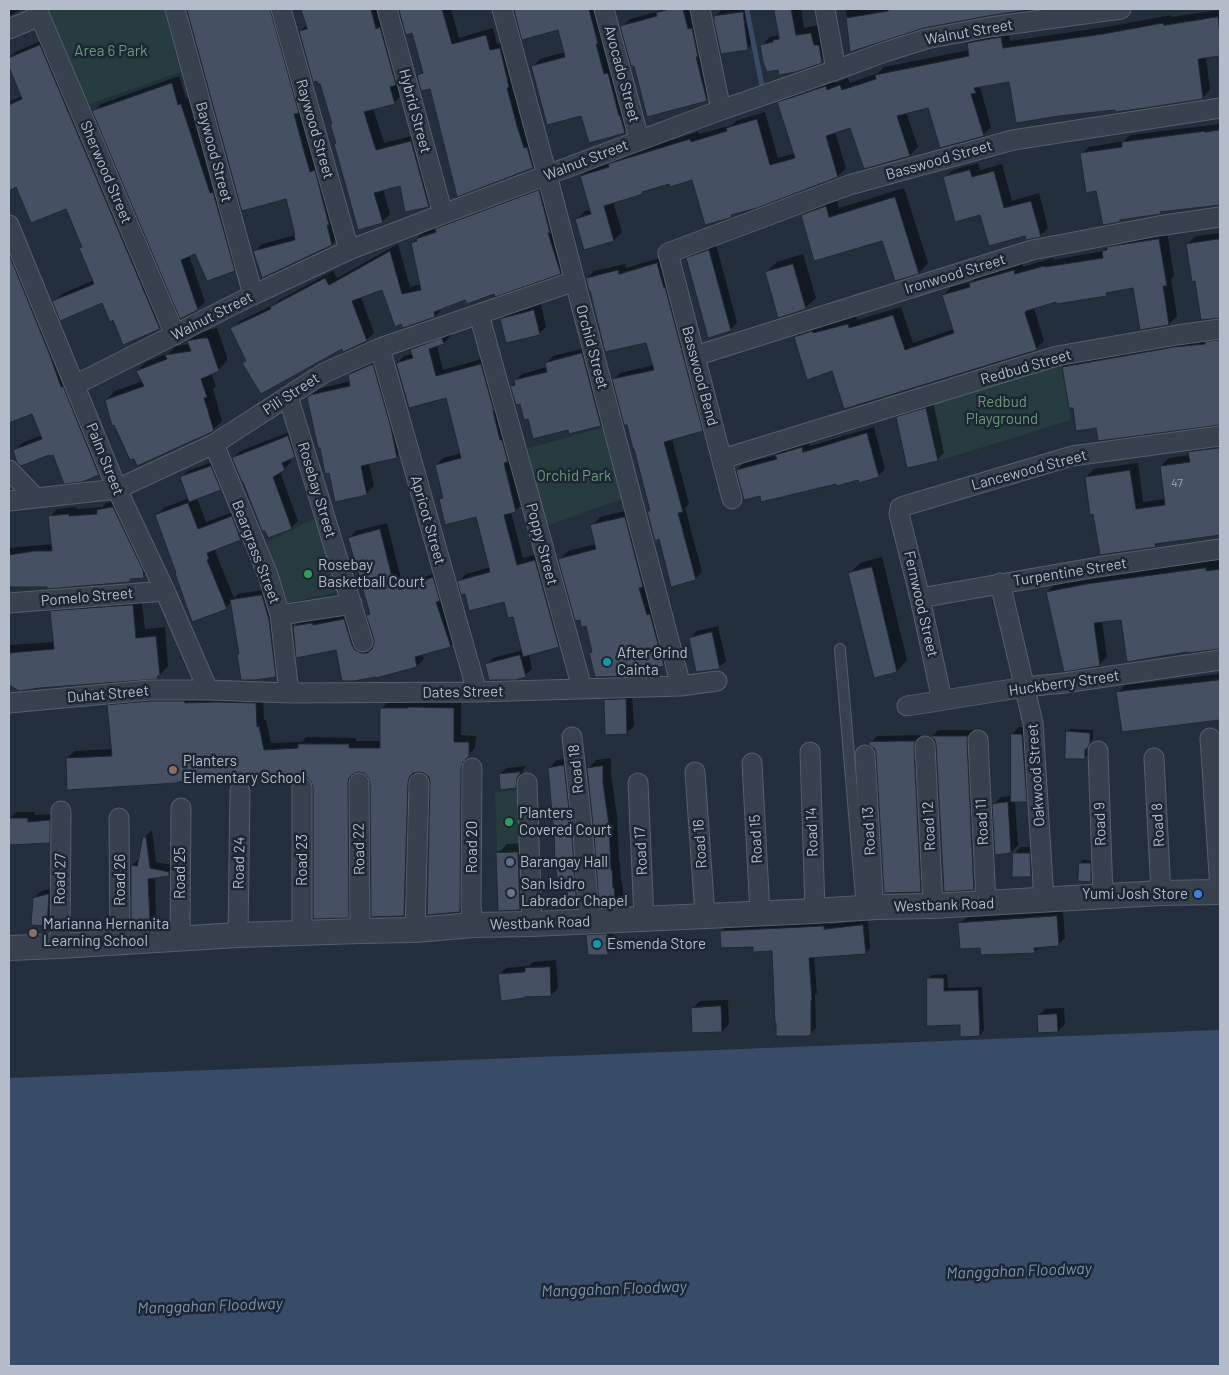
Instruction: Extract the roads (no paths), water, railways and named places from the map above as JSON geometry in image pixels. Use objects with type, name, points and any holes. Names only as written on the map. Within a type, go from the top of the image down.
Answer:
[{"type":"street","name":"Baywood Street","points":[[175,9],[253,295]]},
{"type":"street","name":"Raywood Street","points":[[281,9],[349,250]]},
{"type":"street","name":"Hybrid Street","points":[[387,9],[443,214]]},
{"type":"street","name":"Orchid Street","points":[[502,9],[681,686]]},
{"type":"street","name":"Avocado Street","points":[[604,9],[639,139]]},
{"type":"street","points":[[700,9],[720,110]]},
{"type":"street","points":[[825,9],[836,70]]},
{"type":"street","name":"Walnut Street","points":[[75,385],[253,295],[349,250],[639,139],[926,39],[990,27],[1121,9]]},
{"type":"street","points":[[9,29],[39,12]]},
{"type":"street","name":"Sherwood Street","points":[[39,12],[174,335]]},
{"type":"street","name":"Basswood Street","points":[[668,253],[849,186],[1013,140],[1220,108]]},
{"type":"street","name":"Ironwood Street","points":[[695,356],[1032,250],[1158,226],[1220,217]]},
{"type":"street","name":"Palm Street","points":[[9,225],[117,488],[208,690]]},
{"type":"street","name":"Basswood Bend","points":[[668,253],[732,499]]},
{"type":"street","name":"Pili Street","points":[[9,501],[117,488],[214,444],[324,373],[380,348],[575,280]]},
{"type":"street","name":"Poppy Street","points":[[479,314],[582,688]]},
{"type":"street","name":"Redbud Street","points":[[722,460],[1057,356],[1220,329]]},
{"type":"street","name":"Apricot Street","points":[[380,348],[477,692]]},
{"type":"street","name":"Rosebay Street","points":[[288,396],[363,642]]},
{"type":"street","name":"Lancewood Street","points":[[900,508],[1072,456],[1220,436]]},
{"type":"street","name":"Beargrass Street","points":[[214,444],[268,575],[280,615],[289,693]]},
{"type":"street","points":[[9,470],[36,498]]},
{"type":"street","name":"Fernwood Street","points":[[900,508],[899,514],[920,598],[942,700]]},
{"type":"street","name":"Turpentine Street","points":[[920,598],[1000,583],[1220,549]]},
{"type":"street","name":"Oakwood Street","points":[[1000,583],[1034,723],[1043,890]]},
{"type":"street","name":"Pomelo Street","points":[[9,603],[165,591]]},
{"type":"street","points":[[280,615],[352,604]]},
{"type":"street","name":"Huckberry Street","points":[[907,706],[1024,687],[1220,660]]},
{"type":"street","name":"Dates Street","points":[[208,690],[289,693],[477,692],[681,686],[717,681]]},
{"type":"street","name":"Duhat Street","points":[[9,703],[150,690],[208,690]]},
{"type":"street","name":"Road 18","points":[[572,737],[589,921]]},
{"type":"street","points":[[1210,738],[1220,891]]},
{"type":"street","name":"Road 11","points":[[978,740],[986,903]]},
{"type":"street","name":"Road 12","points":[[925,746],[933,906]]},
{"type":"street","name":"Road 9","points":[[1098,751],[1102,896]]},
{"type":"street","name":"Road 14","points":[[810,752],[815,911]]},
{"type":"street","name":"Road 13","points":[[865,755],[873,896],[868,908]]},
{"type":"street","name":"Road 8","points":[[1154,758],[1161,893]]},
{"type":"street","name":"Road 15","points":[[752,764],[760,914]]},
{"type":"street","name":"Road 20","points":[[472,768],[473,925]]},
{"type":"street","name":"Road 16","points":[[695,772],[705,916]]},
{"type":"street","name":"Road 22","points":[[359,783],[360,923]]},
{"type":"street","points":[[415,930],[419,783]]},
{"type":"street","name":"Road 17","points":[[638,783],[644,918]]},
{"type":"street","points":[[527,784],[532,924]]},
{"type":"street","name":"Road 23","points":[[302,787],[302,933]]},
{"type":"street","name":"Road 24","points":[[238,935],[240,791]]},
{"type":"street","name":"Road 25","points":[[180,939],[181,808]]},
{"type":"street","name":"Road 27","points":[[60,946],[61,811]]},
{"type":"street","name":"Road 26","points":[[119,818],[120,942]]},
{"type":"street","name":"Westbank Road","points":[[9,948],[302,933],[360,923],[415,930],[473,925],[933,906],[986,903],[1043,890],[1102,896],[1220,891]]},
{"type":"lane","points":[[840,650],[868,908]]},
{"type":"water","name":"Manggahan Floodway","points":[[1220,1030],[1220,1366],[9,1366],[9,1078]]},
{"type":"waterway","points":[[747,9],[762,86]]},
{"type":"place","name":"Rosebay Basketball Court","points":[[308,574]]},
{"type":"place","name":"After Grind Cainta","points":[[607,662]]},
{"type":"place","name":"Planters Elementary School","points":[[173,770]]},
{"type":"place","name":"Planters Covered Court","points":[[509,822]]},
{"type":"place","name":"Barangay Hall","points":[[510,862]]},
{"type":"place","name":"San Isidro Labrador Chapel","points":[[511,893]]},
{"type":"place","name":"Yumi Josh Store","points":[[1198,894]]},
{"type":"place","name":"Marianna Hernanita Learning School","points":[[33,933]]},
{"type":"place","name":"Esmenda Store","points":[[597,944]]},
{"type":"park label","name":"Area 6 Park","points":[[111,51]]},
{"type":"park label","name":"Redbud Playground","points":[[1002,410]]},
{"type":"park label","name":"Orchid Park","points":[[574,476]]}]
